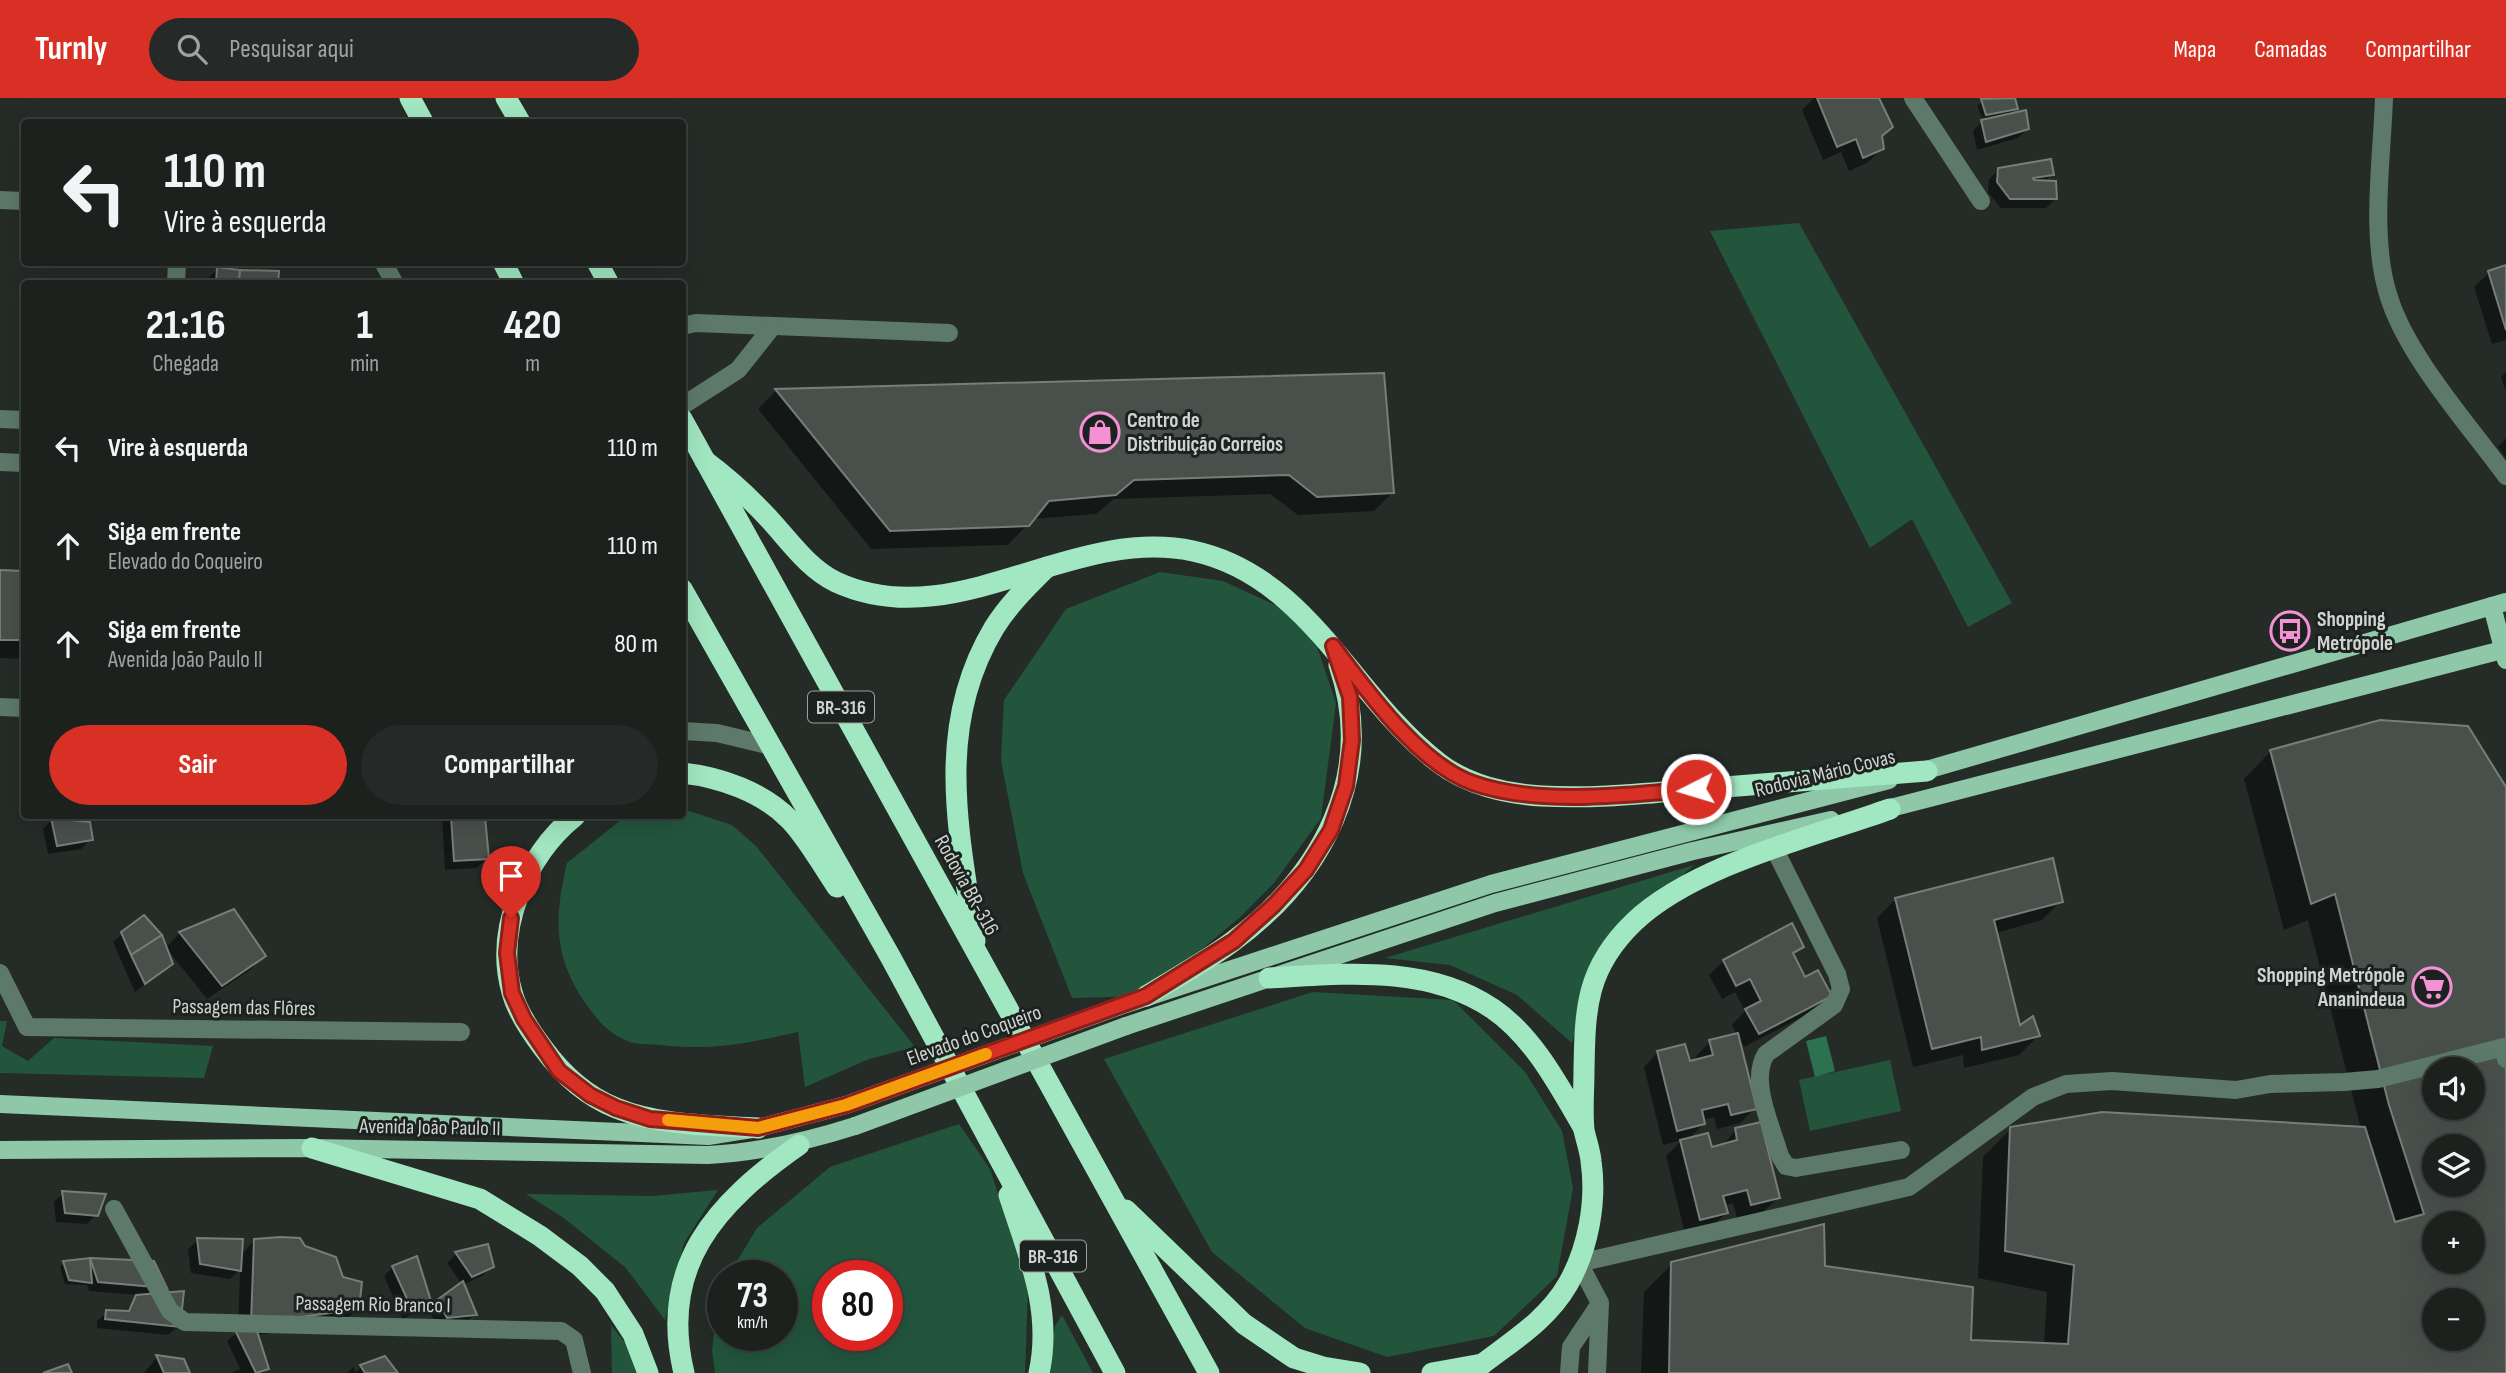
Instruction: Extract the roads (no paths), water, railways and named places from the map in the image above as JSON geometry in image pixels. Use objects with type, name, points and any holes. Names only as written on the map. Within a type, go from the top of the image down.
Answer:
[{"type":"highway","points":[[410,98],[422,119]]},
{"type":"highway","points":[[506,98],[518,119]]},
{"type":"highway","name":"Rodovia BR-316","points":[[686,426],[1209,1373]]},
{"type":"highway","points":[[705,461],[742,492],[803,557],[834,581],[874,594],[909,599],[979,588],[1078,555],[1136,547],[1193,551],[1246,572],[1290,601],[1333,646],[1397,726],[1440,764],[1473,783],[1540,796],[1620,795],[1927,771]]},
{"type":"highway","points":[[977,953],[961,847],[955,741],[968,685],[994,628],[1016,599],[1050,564]]},
{"type":"highway","name":"BR-316","points":[[686,595],[891,958],[1115,1373]]},
{"type":"highway","points":[[1146,996],[1234,941],[1274,905],[1306,870],[1331,830],[1346,786],[1352,740],[1350,697],[1333,646]]},
{"type":"highway","points":[[686,773],[744,788],[790,820],[891,958]]},
{"type":"highway","points":[[1432,1373],[1476,1369],[1519,1340],[1554,1305],[1579,1263],[1592,1204],[1591,1163],[1584,1128],[1585,1017],[1594,973],[1607,951],[1635,920],[1681,887],[1890,809]]},
{"type":"highway","points":[[572,819],[552,838],[534,863],[511,918],[507,953],[512,993],[524,1019],[559,1071],[590,1095],[616,1108],[650,1119],[758,1128]]},
{"type":"highway","points":[[1269,978],[1345,974],[1400,975],[1451,989],[1493,1009],[1527,1042],[1555,1079],[1584,1128]]},
{"type":"highway","points":[[990,1140],[1041,1289],[1044,1349],[1039,1373]]},
{"type":"highway","points":[[684,1373],[678,1348],[677,1319],[692,1253],[710,1222],[732,1198],[760,1172],[799,1144]]},
{"type":"highway","points":[[312,1148],[480,1199],[540,1236],[580,1266],[605,1291],[633,1334],[648,1373]]},
{"type":"highway","points":[[1107,1191],[1195,1281],[1244,1324],[1294,1358],[1323,1367],[1360,1373]]},
{"type":"main road","points":[[1269,978],[1495,903],[1693,850],[1890,809],[2504,653],[2499,604]]},
{"type":"main road","name":"Rodovia Mário Covas","points":[[1117,1007],[1491,884],[1927,771],[2499,604]]},
{"type":"main road","name":"Elevado do Coqueiro","points":[[855,1126],[1126,1026],[1269,978]]},
{"type":"main road","name":"Elevado do Coqueiro","points":[[846,1105],[1117,1007]]},
{"type":"main road","name":"Avenida João Paulo II","points":[[0,1104],[708,1136],[758,1128],[846,1105]]},
{"type":"main road","name":"Avenida João Paulo II","points":[[0,1150],[312,1148],[708,1155],[760,1152],[799,1144],[855,1126]]},
{"type":"street","points":[[1913,98],[1981,201]]},
{"type":"street","points":[[2384,98],[2380,233],[2388,296],[2415,350],[2506,476]]},
{"type":"street","points":[[0,200],[21,201]]},
{"type":"street","points":[[686,325],[696,323],[949,333]]},
{"type":"street","points":[[686,403],[737,370],[773,326]]},
{"type":"street","points":[[0,419],[21,420]]},
{"type":"street","points":[[0,462],[21,463]]},
{"type":"street","points":[[0,707],[21,708]]},
{"type":"street","points":[[686,731],[717,733],[771,746]]},
{"type":"street","points":[[1775,850],[1837,974],[1841,989],[1834,1005],[1766,1054],[1759,1065],[1760,1084],[1780,1156],[1786,1166],[1796,1168],[1900,1150]]},
{"type":"street","name":"Passagem das Flôres","points":[[0,974],[27,1027],[461,1032]]},
{"type":"street","points":[[1597,1373],[1600,1303],[1579,1263],[1909,1187],[2033,1097],[2066,1084],[2112,1081],[2236,1090],[2270,1084],[2378,1079],[2504,1047],[2506,1059]]},
{"type":"street","name":"Passagem Rio Branco I","points":[[114,1209],[170,1311],[184,1322],[561,1331],[574,1340],[582,1373]]},
{"type":"street","points":[[1569,1373],[1571,1347],[1600,1303]]},
{"type":"place","name":"Centro de Distribuição Correios","points":[[1100,432]]},
{"type":"place","name":"Shopping Metrópole","points":[[2290,631]]},
{"type":"place","name":"Shopping Metrópole Ananindeua","points":[[2432,987]]}]
